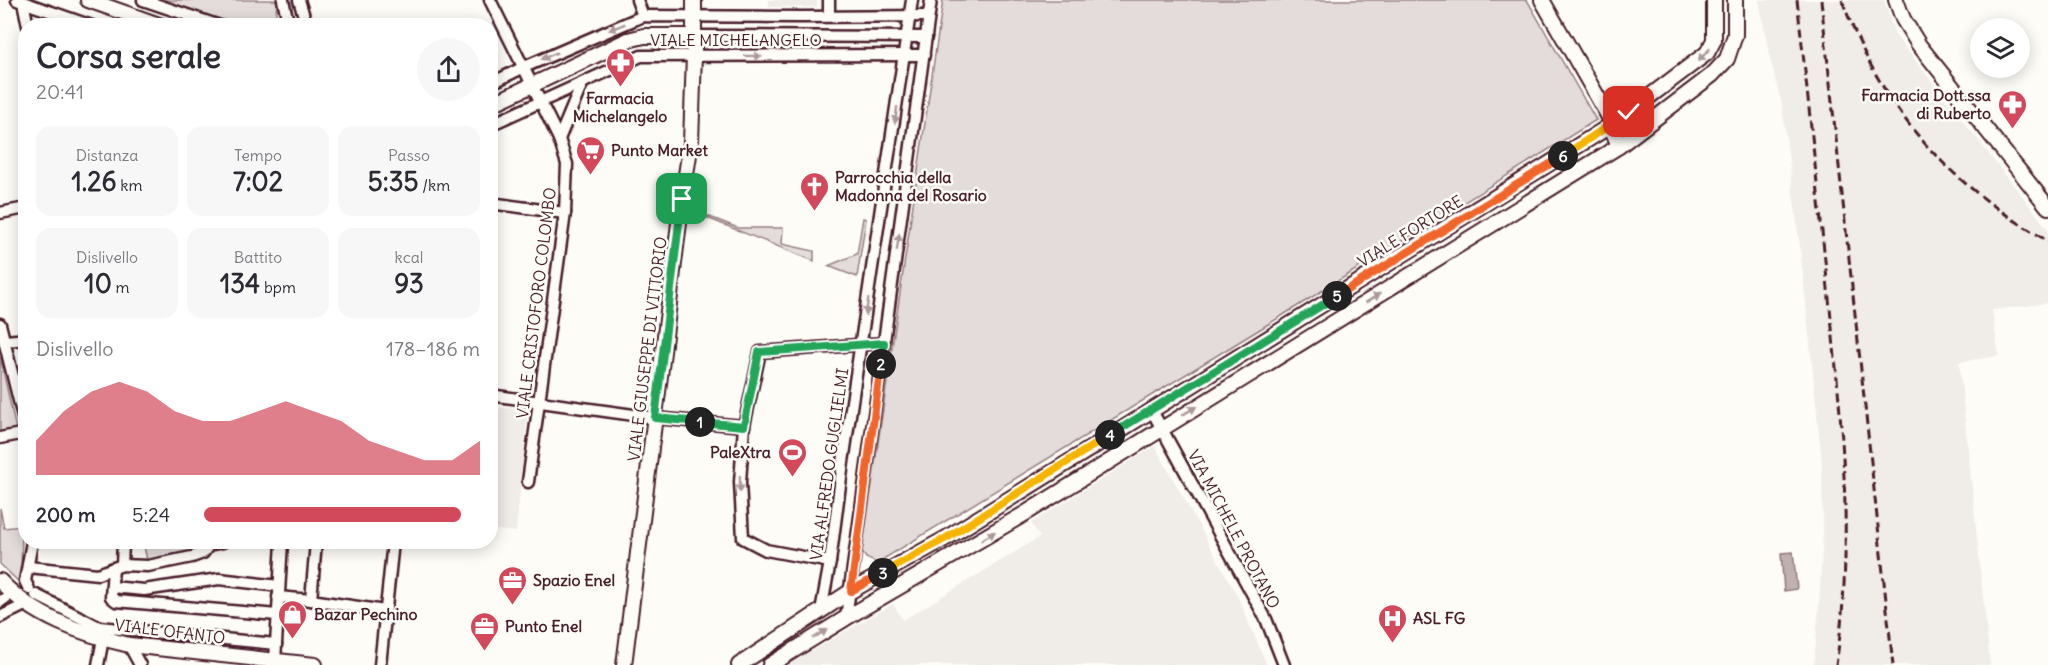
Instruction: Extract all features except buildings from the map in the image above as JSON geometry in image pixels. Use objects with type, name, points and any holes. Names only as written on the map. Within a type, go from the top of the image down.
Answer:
[{"type":"main road","points":[[87,0],[139,18]]},
{"type":"main road","name":"VIALE GIUSEPPE DI VITTORIO","points":[[624,665],[691,142],[694,0]]},
{"type":"main road","points":[[1542,0],[1613,124],[1614,135],[1619,146]]},
{"type":"main road","name":"VIALE FORTORE","points":[[739,665],[851,591],[948,537],[1613,124],[1707,53],[1714,40],[1714,0]]},
{"type":"main road","points":[[770,665],[1026,513],[1619,146],[1712,75],[1726,59],[1735,35],[1735,0]]},
{"type":"main road","points":[[1896,0],[1906,26],[1919,45],[2046,202]]},
{"type":"main road","name":"VIALE MICHELANGELO","points":[[498,101],[628,40],[644,36],[694,36]]},
{"type":"main road","points":[[1016,495],[1026,513]]},
{"type":"main road","name":"VIALE OFANTO","points":[[0,581],[25,605],[63,625],[101,633],[129,645],[315,665]]},
{"type":"street","points":[[143,0],[196,18]]},
{"type":"street","points":[[283,0],[287,18]]},
{"type":"street","points":[[299,0],[305,18]]},
{"type":"street","name":"VIALE CRISTOFORO COLOMBO","points":[[490,0],[522,68],[560,139],[567,164],[565,213],[528,482]]},
{"type":"street","points":[[637,0],[643,16]]},
{"type":"street","points":[[829,0],[829,16]]},
{"type":"street","name":"VIA ALFREDO GUGLIELMI","points":[[821,611],[912,0]]},
{"type":"street","points":[[846,618],[931,0]]},
{"type":"street","points":[[20,1],[25,18]]},
{"type":"street","points":[[20,1],[69,18]]},
{"type":"street","name":"VIALE MICHELANGELO","points":[[498,80],[643,16],[928,16]]},
{"type":"street","name":"VIALE MICHELANGELO","points":[[694,36],[926,37]]},
{"type":"street","name":"VIALE MICHELANGELO","points":[[498,121],[641,56],[904,57],[924,55]]},
{"type":"street","points":[[560,139],[582,84]]},
{"type":"street","points":[[498,204],[565,213]]},
{"type":"street","points":[[0,213],[18,210]]},
{"type":"street","points":[[0,324],[18,395]]},
{"type":"street","points":[[6,341],[18,340]]},
{"type":"street","points":[[830,561],[766,550],[743,538],[740,482],[744,426],[759,352],[884,343]]},
{"type":"street","points":[[498,396],[655,418],[744,426]]},
{"type":"street","name":"VIA MICHELE PROTANO","points":[[1151,409],[1270,628],[1284,665]]},
{"type":"street","points":[[0,438],[18,433]]},
{"type":"street","points":[[31,549],[25,581],[32,592],[101,633],[276,644]]},
{"type":"street","points":[[122,549],[112,587],[111,597],[116,602],[277,615]]},
{"type":"street","points":[[28,567],[98,574],[118,567],[148,566],[176,560],[203,553],[205,549]]},
{"type":"street","points":[[275,661],[281,549]]},
{"type":"street","points":[[311,600],[315,549]]},
{"type":"street","points":[[380,665],[392,549]]},
{"type":"street","points":[[112,587],[144,590],[219,579],[311,600],[385,610]]},
{"type":"street","points":[[0,602],[12,593]]},
{"type":"street","points":[[0,617],[25,605]]},
{"type":"street","points":[[98,665],[101,633]]},
{"type":"street","points":[[129,645],[140,665]]},
{"type":"shaded area","points":[[161,0],[277,0],[276,18],[217,18]]},
{"type":"shaded area","points":[[769,0],[817,0],[817,7],[769,7]]},
{"type":"shaded area","points":[[943,0],[1527,0],[1596,120],[1288,312],[877,563],[866,558],[862,552]]},
{"type":"shaded area","points":[[1759,0],[1884,0],[1895,35],[2048,229],[2048,303],[1992,310],[1999,356],[1959,362],[1990,665],[1814,665],[1823,531],[1822,462],[1801,255],[1782,105]]},
{"type":"shaded area","points":[[697,212],[738,228],[783,228],[782,244],[814,251],[814,261],[697,214]]},
{"type":"shaded area","points":[[863,218],[866,219],[857,277],[828,266],[857,254]]},
{"type":"shaded area","points":[[0,357],[16,429],[0,432]]},
{"type":"shaded area","points":[[498,408],[528,410],[516,532],[498,530]]},
{"type":"shaded area","points":[[1155,446],[1237,595],[1267,665],[788,665],[893,604],[903,620],[1040,537],[1031,523]]},
{"type":"shaded area","points":[[0,508],[4,528],[18,526],[18,549],[22,549],[19,582],[0,564]]},
{"type":"shaded area","points":[[145,549],[195,549],[195,550],[147,560]]},
{"type":"shaded area","points":[[1793,552],[1797,589],[1784,591],[1781,553]]},
{"type":"railway","points":[[1797,0],[1833,336],[1844,477],[1845,571],[1836,665]]},
{"type":"railway","points":[[1821,0],[1893,665]]},
{"type":"railway","points":[[1842,0],[1858,40],[1877,77],[1898,110],[1922,140],[1979,194],[2048,241]]},
{"type":"place","name":"Farmacia Michelangelo","points":[[620,88]]},
{"type":"place","name":"Farmacia Dott.ssa di Ruberto","points":[[2012,130]]},
{"type":"place","name":"Punto Market","points":[[590,176]]},
{"type":"place","name":"Parrocchia della Madonna del Rosario","points":[[814,212]]},
{"type":"place","name":"PaleXtra","points":[[792,478]]},
{"type":"place","name":"Spazio Enel","points":[[512,606]]},
{"type":"place","name":"Bazar Pechino","points":[[293,640]]},
{"type":"place","name":"ASL FG","points":[[1392,644]]},
{"type":"place","name":"Punto Enel","points":[[484,652]]},
{"type":"route","points":[[682,199],[655,418],[744,426],[759,352],[884,343],[851,591],[948,537],[1629,112]]}]
